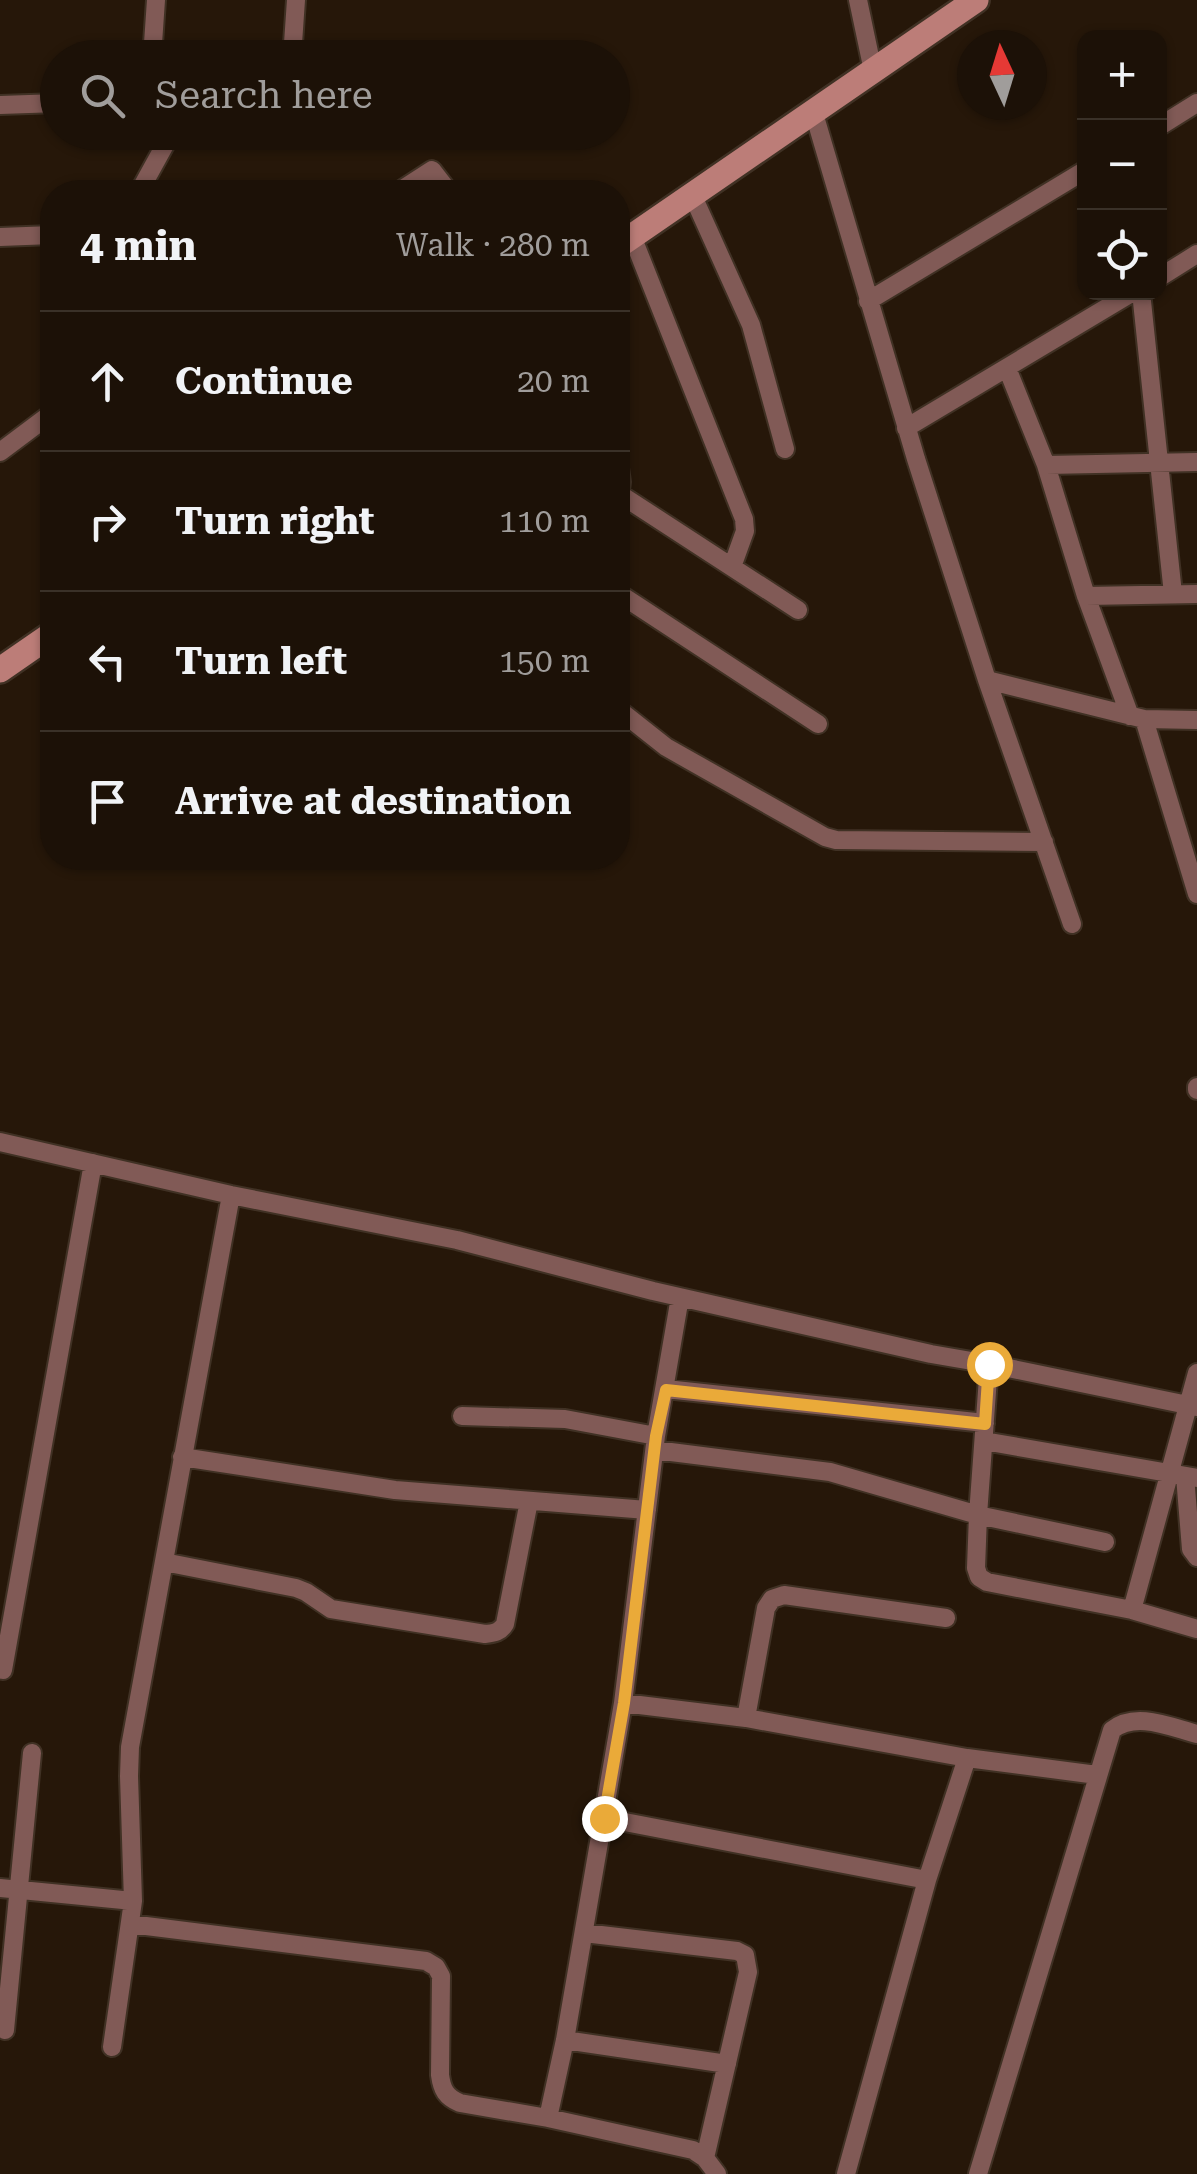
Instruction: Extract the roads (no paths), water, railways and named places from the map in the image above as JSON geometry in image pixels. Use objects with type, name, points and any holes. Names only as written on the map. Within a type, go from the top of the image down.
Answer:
[{"type":"main road","points":[[630,237],[976,0]]},
{"type":"main road","points":[[0,670],[40,642]]},
{"type":"street","points":[[153,40],[156,0]]},
{"type":"street","points":[[293,40],[296,0]]},
{"type":"street","points":[[858,0],[872,71]]},
{"type":"street","points":[[1167,122],[1197,103]]},
{"type":"street","points":[[0,105],[40,104]]},
{"type":"street","points":[[814,110],[906,428],[987,680],[1072,924]]},
{"type":"street","points":[[146,180],[162,150]]},
{"type":"street","points":[[417,180],[432,170],[440,180]]},
{"type":"street","points":[[868,301],[1077,175]]},
{"type":"street","points":[[692,194],[751,326],[785,449]]},
{"type":"street","points":[[0,236],[40,235]]},
{"type":"street","points":[[630,253],[744,519],[745,531],[732,568]]},
{"type":"street","points":[[1167,273],[1197,254]]},
{"type":"street","points":[[906,428],[1123,300]]},
{"type":"street","points":[[1138,300],[1173,594]]},
{"type":"street","points":[[1007,368],[1046,465],[1086,596],[1137,717],[1197,894]]},
{"type":"street","points":[[0,452],[40,422]]},
{"type":"street","points":[[1046,465],[1197,462]]},
{"type":"street","points":[[630,505],[798,610]]},
{"type":"street","points":[[1086,596],[1197,594]]},
{"type":"street","points":[[630,601],[818,724]]},
{"type":"street","points":[[987,680],[1137,717],[1197,720]]},
{"type":"street","points":[[630,719],[666,747],[825,837],[1044,842]]},
{"type":"street","points":[[0,1142],[232,1195],[457,1240],[680,1297],[931,1354],[1192,1407]]},
{"type":"street","points":[[4,1670],[93,1163]]},
{"type":"street","points":[[112,2047],[132,1901],[128,1760],[232,1195]]},
{"type":"street","points":[[548,2118],[624,1703],[656,1443],[680,1297]]},
{"type":"street","points":[[989,1364],[978,1515],[979,1578],[1132,1610],[1197,1629]]},
{"type":"street","points":[[1197,1373],[1184,1475],[1191,1549],[1197,1557]]},
{"type":"street","points":[[666,1390],[984,1432],[1184,1475]]},
{"type":"street","points":[[462,1416],[565,1418],[656,1443],[830,1472],[978,1515],[1105,1542]]},
{"type":"street","points":[[182,1457],[394,1490],[648,1510]]},
{"type":"street","points":[[1132,1610],[1184,1475]]},
{"type":"street","points":[[164,1562],[296,1588],[331,1609],[495,1633],[505,1624],[529,1501]]},
{"type":"street","points":[[746,1718],[766,1608],[772,1599],[784,1595],[946,1618]]},
{"type":"street","points":[[624,1703],[746,1718],[966,1758],[1097,1776]]},
{"type":"street","points":[[978,2174],[1112,1730],[1122,1722],[1147,1721],[1197,1734]]},
{"type":"street","points":[[6,2030],[9,1890],[32,1753]]},
{"type":"street","points":[[846,2174],[927,1880],[966,1758]]},
{"type":"street","points":[[604,1818],[927,1880]]},
{"type":"street","points":[[9,1890],[132,1901]]},
{"type":"street","points":[[130,1924],[426,1961],[441,1976],[440,2074],[442,2088],[449,2098],[694,2150],[717,2174]]},
{"type":"street","points":[[584,1933],[737,1950],[745,1955],[748,1972],[704,2158]]},
{"type":"street","points":[[565,2040],[727,2064]]}]
